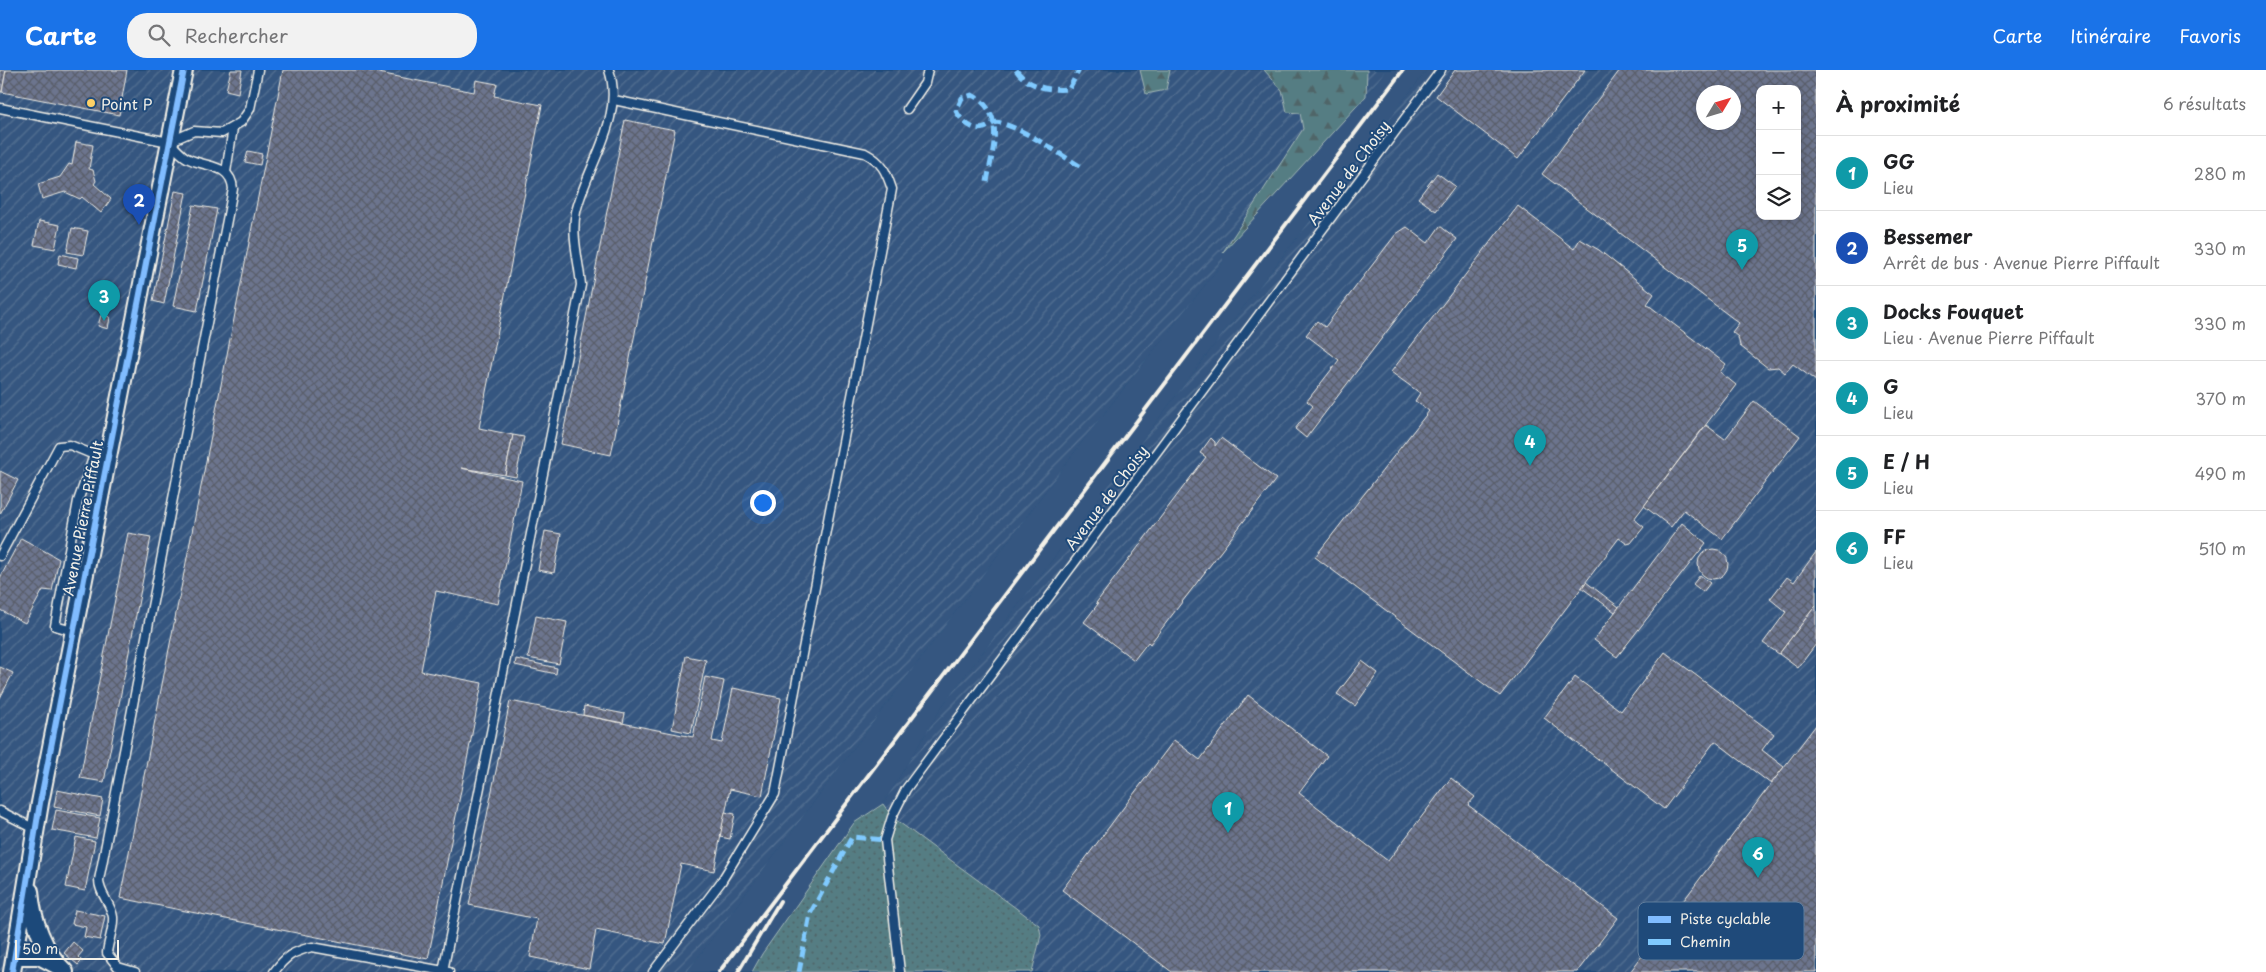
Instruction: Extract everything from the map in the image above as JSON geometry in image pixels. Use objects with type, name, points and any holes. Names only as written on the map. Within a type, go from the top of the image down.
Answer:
[{"type":"street","name":"Avenue Pierre Piffault","points":[[12,972],[35,829],[73,630],[100,458],[184,70]]},
{"type":"street","points":[[29,865],[31,909],[43,939],[63,970]]},
{"type":"street","points":[[16,956],[39,956],[63,970]]},
{"type":"lane","points":[[169,142],[194,131],[222,133],[241,122],[250,109],[258,70]]},
{"type":"lane","points":[[274,972],[283,960],[295,951],[312,948],[446,971],[580,285],[576,214],[613,114],[615,87],[609,70]]},
{"type":"lane","points":[[906,109],[925,83],[928,70]]},
{"type":"lane","name":"Avenue de Choisy","points":[[900,972],[885,840],[892,817],[906,789],[1441,70]]},
{"type":"lane","points":[[614,100],[865,153],[878,160],[886,170],[892,189],[775,794],[721,882],[653,972]]},
{"type":"lane","points":[[0,108],[169,142],[187,158],[226,172],[232,182],[233,189],[99,880],[99,888],[110,906],[113,918],[107,953],[118,967],[135,972]]},
{"type":"lane","points":[[226,172],[233,128]]},
{"type":"lane","points":[[0,556],[59,446],[70,445],[100,458]]},
{"type":"lane","points":[[0,811],[35,829]]},
{"type":"shaded area","points":[[0,70],[1386,70],[1366,96],[1223,252],[1223,262],[1088,434],[687,972],[0,972]]},
{"type":"shaded area","points":[[1386,70],[1427,70],[1221,336],[943,705],[883,804],[854,823],[762,954],[752,972],[687,972],[1088,434],[1223,262],[1223,252],[1366,96]]},
{"type":"shaded area","points":[[1427,70],[1816,70],[1816,972],[821,972],[883,804],[943,705],[1221,336]]},
{"type":"green space","points":[[1140,70],[1170,70],[1166,90],[1146,94]]},
{"type":"green space","points":[[1264,70],[1367,70],[1366,96],[1223,252],[1303,129],[1300,113],[1287,112],[1282,90]]},
{"type":"green space","points":[[883,804],[892,817],[1039,925],[1041,935],[1032,972],[752,972],[762,954],[854,823]]},
{"type":"building","points":[[0,70],[6,70],[2,92],[0,92]]},
{"type":"building","name":"Point P","points":[[6,70],[127,70],[119,115],[2,92]]},
{"type":"building","points":[[231,70],[242,70],[238,93],[226,90]]},
{"type":"building","points":[[283,70],[364,70],[474,92],[476,80],[497,84],[494,96],[542,105],[479,428],[513,435],[505,475],[461,468],[522,481],[498,604],[436,591],[421,671],[482,683],[428,959],[120,898]]},
{"type":"building","points":[[1455,70],[1585,70],[1518,159],[1436,96]]},
{"type":"building","points":[[1620,70],[1816,70],[1816,381],[1793,364],[1785,373],[1778,367],[1768,368],[1740,346],[1738,337],[1732,332],[1739,323],[1542,174]]},
{"type":"building","points":[[625,120],[675,130],[611,455],[561,444]]},
{"type":"building","points":[[76,142],[93,145],[89,169],[93,170],[96,181],[94,184],[111,199],[101,213],[82,197],[80,199],[65,192],[42,199],[38,184],[60,177],[69,164],[72,165]]},
{"type":"building","points":[[248,151],[262,154],[260,165],[245,162]]},
{"type":"building","points":[[1437,173],[1455,186],[1436,211],[1418,198]]},
{"type":"building","points":[[175,191],[186,193],[164,304],[153,301]]},
{"type":"building","points":[[193,205],[217,209],[197,311],[173,306]]},
{"type":"building","points":[[1518,206],[1574,249],[1580,239],[1599,250],[1654,294],[1647,304],[1726,364],[1720,372],[1736,385],[1634,519],[1644,527],[1631,543],[1627,544],[1619,538],[1500,696],[1315,557],[1429,411],[1415,401],[1420,393],[1391,372]]},
{"type":"building","points":[[39,221],[60,225],[55,249],[34,245]]},
{"type":"building","points":[[1440,226],[1457,239],[1306,438],[1295,429],[1313,406],[1307,401],[1339,360],[1306,335],[1317,321],[1325,327],[1396,234],[1407,227],[1428,243]]},
{"type":"building","points":[[72,228],[88,231],[83,255],[67,252]]},
{"type":"building","points":[[60,254],[78,258],[76,268],[58,264]]},
{"type":"building","points":[[101,315],[110,317],[108,329],[98,326]]},
{"type":"building","points":[[1754,401],[1800,436],[1722,539],[1684,510],[1671,527],[1644,506],[1706,425],[1725,439]]},
{"type":"building","points":[[513,435],[524,437],[516,477],[505,475]]},
{"type":"building","points":[[1211,438],[1215,442],[1215,446],[1221,438],[1276,479],[1150,644],[1148,642],[1134,660],[1084,622],[1098,604],[1096,603],[1206,457],[1200,453]]},
{"type":"building","points":[[0,471],[18,480],[0,514]]},
{"type":"building","points":[[1682,523],[1706,543],[1617,657],[1594,640]]},
{"type":"building","points":[[545,531],[561,534],[554,573],[538,570]]},
{"type":"building","points":[[128,533],[151,537],[104,782],[80,778]]},
{"type":"building","points":[[21,538],[59,559],[52,591],[43,590],[25,623],[0,610],[0,578]]},
{"type":"building","points":[[1713,549],[1724,553],[1728,564],[1724,575],[1713,579],[1702,575],[1698,564],[1702,553]]},
{"type":"building","points":[[1816,552],[1816,605],[1779,654],[1763,643],[1786,612],[1770,599],[1787,577],[1794,582]]},
{"type":"building","points":[[1700,575],[1710,583],[1703,592],[1693,584]]},
{"type":"building","points":[[1586,582],[1619,607],[1615,612],[1582,588]]},
{"type":"building","points":[[1816,605],[1816,644],[1798,668],[1779,654]]},
{"type":"building","points":[[536,616],[567,622],[559,664],[528,658]]},
{"type":"building","points":[[1665,652],[1774,734],[1762,750],[1784,767],[1771,784],[1715,741],[1664,809],[1544,718],[1575,677],[1621,711]]},
{"type":"building","points":[[686,656],[706,660],[691,733],[672,729]]},
{"type":"building","points":[[516,659],[557,668],[556,674],[515,665]]},
{"type":"building","points":[[1362,661],[1378,673],[1355,706],[1337,694]]},
{"type":"building","points":[[0,667],[13,673],[0,698]]},
{"type":"building","points":[[705,677],[724,681],[712,741],[722,743],[733,688],[781,698],[762,796],[730,789],[714,871],[681,864],[665,944],[596,930],[589,969],[530,957],[537,919],[469,905],[510,701],[693,737]]},
{"type":"building","points":[[1248,695],[1327,756],[1299,793],[1388,861],[1451,778],[1475,797],[1468,805],[1618,918],[1577,972],[1172,972],[1062,890],[1174,740],[1200,760]]},
{"type":"building","points":[[584,706],[625,714],[623,723],[583,715]]},
{"type":"building","points":[[1816,725],[1816,972],[1630,972],[1639,960],[1804,960],[1804,902],[1682,902]]},
{"type":"building","points":[[57,790],[103,799],[100,816],[54,807]]},
{"type":"building","points":[[56,810],[100,818],[96,838],[52,830]]},
{"type":"building","points":[[725,812],[735,814],[730,839],[720,837]]},
{"type":"building","points":[[76,837],[95,841],[85,891],[66,887]]},
{"type":"building","points":[[75,910],[105,916],[100,940],[84,937],[86,927],[72,924]]},
{"type":"building","points":[[73,942],[83,951],[78,957],[82,961],[78,965],[64,953]]},
{"type":"railway","points":[[719,972],[1403,70]]},
{"type":"railway","points":[[738,972],[780,901]]},
{"type":"marked path","points":[[1016,70],[1021,76],[1040,87],[1061,89],[1069,89],[1079,70]]},
{"type":"marked path","points":[[987,182],[995,133],[993,122],[990,112],[983,103],[972,95],[962,98],[956,111],[971,127],[980,129],[986,127],[992,124],[994,123],[998,122],[1012,127],[1033,137],[1083,168]]},
{"type":"marked path","points":[[799,972],[810,914],[852,837],[885,840]]},
{"type":"cycle path","points":[[12,972],[40,803],[184,70]]},
{"type":"place","name":"Point P","points":[[91,103]]},
{"type":"place","name":"Bessemer","points":[[139,225]]},
{"type":"place","name":"E / H","points":[[1742,270]]},
{"type":"place","name":"Docks Fouquet","points":[[104,321]]},
{"type":"place","name":"G","points":[[1530,466]]},
{"type":"place","name":"GG","points":[[1228,833]]},
{"type":"place","name":"FF","points":[[1758,878]]}]
